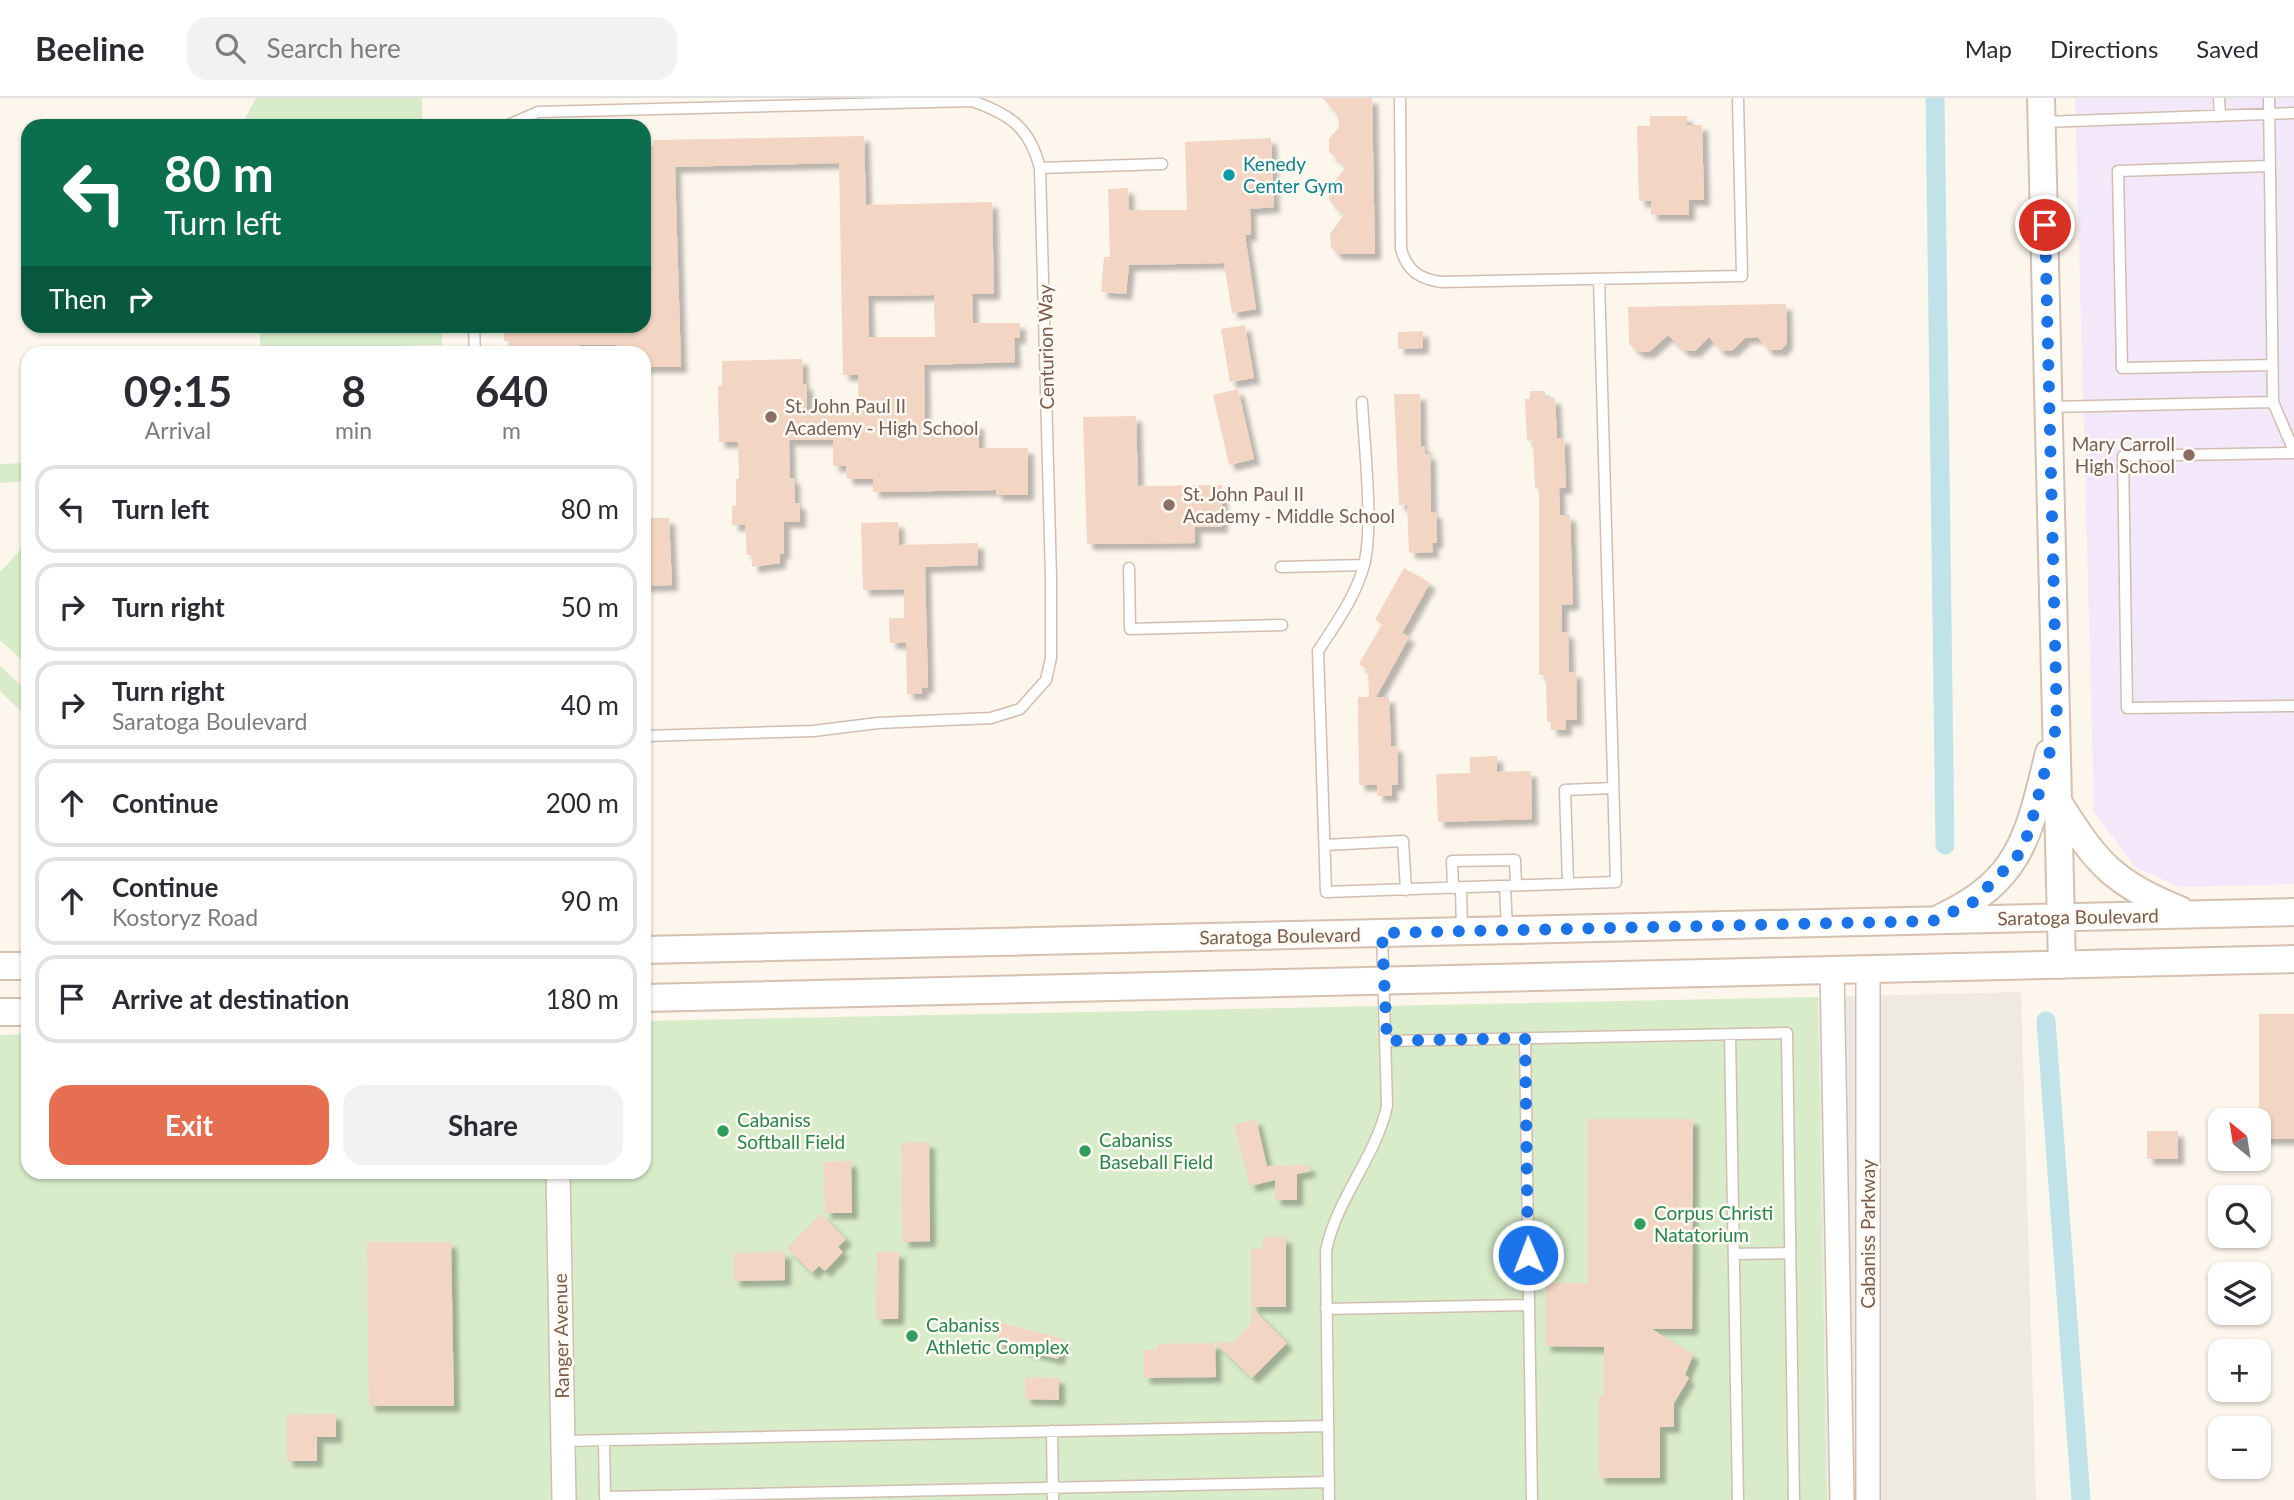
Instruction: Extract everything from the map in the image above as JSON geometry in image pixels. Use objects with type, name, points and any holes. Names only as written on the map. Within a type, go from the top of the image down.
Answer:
[{"type":"main road","points":[[2042,110],[2062,965]]},
{"type":"main road","points":[[1933,921],[1972,903],[2017,857],[2029,832],[2057,724]]},
{"type":"main road","points":[[2059,803],[2084,843],[2115,877],[2141,894],[2191,915]]},
{"type":"main road","name":"Saratoga Boulevard","points":[[651,950],[2294,912]]},
{"type":"main road","points":[[651,998],[2294,959]]},
{"type":"main road","points":[[0,966],[21,966]]},
{"type":"main road","points":[[0,1012],[21,1012]]},
{"type":"street","name":"Cabaniss Parkway","points":[[1832,969],[1842,1500]]},
{"type":"street","name":"Cabaniss Parkway","points":[[1868,969],[1868,1500]]},
{"type":"street","name":"Ranger Avenue","points":[[558,1179],[564,1500]]},
{"type":"lane","points":[[1400,98],[1401,249],[1405,262],[1414,273],[1426,280],[1441,282],[1742,276],[1738,98]]},
{"type":"lane","points":[[2219,98],[2220,116]]},
{"type":"lane","points":[[2269,98],[2273,402],[2294,452],[2123,456],[2127,708],[2294,706]]},
{"type":"lane","name":"Centurion Way","points":[[521,119],[551,111],[972,101],[1001,111],[1023,130],[1035,150],[1040,169],[1051,577],[1051,658],[1046,680],[1020,709],[991,718],[878,723],[774,733],[651,736]]},
{"type":"lane","points":[[2042,110],[2220,116],[2294,114]]},
{"type":"lane","points":[[1040,169],[1162,164]]},
{"type":"lane","points":[[2270,166],[2118,172],[2122,368],[2272,365]]},
{"type":"lane","points":[[1362,402],[1367,538],[1364,565],[1342,613],[1318,651],[1326,892],[1616,881],[1599,279]]},
{"type":"lane","points":[[2049,407],[2273,402]]},
{"type":"lane","points":[[1281,567],[1364,565]]},
{"type":"lane","points":[[1129,568],[1130,629],[1282,625]]},
{"type":"lane","points":[[1568,883],[1565,790],[1613,788]]},
{"type":"lane","points":[[1325,845],[1403,841],[1406,890]]},
{"type":"lane","points":[[1462,930],[1452,861],[1515,860],[1507,929]]},
{"type":"lane","points":[[1329,1500],[1326,1309],[1328,1241],[1385,1116],[1389,1096],[1382,933]]},
{"type":"lane","points":[[1387,1041],[1787,1033],[1794,1500]]},
{"type":"lane","points":[[1731,1034],[1738,1500]]},
{"type":"lane","points":[[1525,1038],[1532,1500]]},
{"type":"lane","points":[[1734,1254],[1790,1254]]},
{"type":"lane","points":[[1326,1309],[1529,1305]]},
{"type":"lane","points":[[563,1441],[1328,1426]]},
{"type":"lane","points":[[1052,1431],[1053,1500]]},
{"type":"lane","points":[[604,1440],[605,1497],[1329,1482]]},
{"type":"shaded area","name":"Mary Carroll High School","points":[[2075,98],[2294,98],[2294,884],[2181,887],[2136,868],[2094,812]]},
{"type":"shaded area","points":[[2021,992],[2036,1500],[1827,1500],[1818,997]]},
{"type":"green space","points":[[256,98],[422,98],[422,119],[245,119]]},
{"type":"green space","points":[[260,333],[442,333],[442,345],[260,346]]},
{"type":"green space","points":[[21,463],[21,482],[0,483],[0,464]]},
{"type":"green space","points":[[21,550],[21,660],[0,640],[0,572]]},
{"type":"green space","points":[[0,666],[21,686],[21,711],[0,691]]},
{"type":"green space","name":"Cabaniss Athletic Complex","points":[[1818,997],[1827,1500],[0,1500],[0,1035],[21,1034],[21,1179],[651,1179],[651,1021]]},
{"type":"building","points":[[1323,98],[1372,98],[1375,254],[1337,254],[1331,247],[1330,234],[1344,215],[1329,200],[1329,188],[1346,167],[1329,152],[1329,139],[1339,127],[1338,116]]},
{"type":"building","points":[[1650,116],[1687,116],[1687,125],[1702,125],[1704,200],[1689,200],[1689,215],[1651,215],[1651,201],[1639,201],[1637,126],[1650,126]]},
{"type":"building","points":[[864,136],[866,205],[992,202],[994,294],[972,294],[973,323],[1020,323],[1020,338],[1014,338],[1015,362],[924,365],[925,424],[978,423],[979,448],[1028,448],[1028,495],[996,495],[996,490],[873,492],[873,479],[847,479],[846,466],[833,466],[833,440],[789,440],[790,478],[794,478],[795,503],[800,503],[800,522],[784,522],[784,553],[780,554],[780,563],[752,567],[752,555],[747,555],[745,525],[732,525],[732,506],[736,506],[736,479],[739,479],[738,442],[719,442],[718,386],[722,385],[722,361],[802,359],[803,384],[807,384],[807,413],[859,412],[858,375],[843,375],[839,163],[675,167],[681,367],[651,367],[651,346],[511,346],[511,341],[504,341],[504,333],[651,333],[654,140]],"holes":[[[934,295],[935,337],[869,337],[868,296]]]},
{"type":"building","points":[[1271,138],[1274,207],[1250,209],[1251,235],[1245,235],[1256,309],[1232,313],[1224,263],[1129,265],[1126,294],[1101,292],[1104,257],[1110,257],[1108,189],[1128,188],[1129,210],[1187,210],[1185,142]]},
{"type":"building","points":[[1786,304],[1787,343],[1781,350],[1768,350],[1758,337],[1745,338],[1733,350],[1721,351],[1709,337],[1695,351],[1684,351],[1668,335],[1649,352],[1638,352],[1629,344],[1628,307]]},
{"type":"building","points":[[1245,325],[1254,378],[1230,382],[1221,329]]},
{"type":"building","points":[[1423,331],[1423,348],[1398,349],[1398,332]]},
{"type":"building","points":[[1238,389],[1254,459],[1229,465],[1213,395]]},
{"type":"building","points":[[1530,391],[1545,391],[1545,399],[1555,398],[1557,438],[1564,438],[1566,488],[1559,488],[1560,515],[1570,515],[1573,604],[1562,605],[1562,632],[1568,632],[1569,672],[1576,672],[1577,720],[1566,720],[1566,730],[1551,730],[1551,722],[1547,721],[1546,675],[1539,675],[1539,496],[1538,488],[1535,488],[1533,440],[1527,441],[1525,399],[1530,399]]},
{"type":"building","points":[[1394,394],[1420,394],[1421,446],[1425,446],[1425,454],[1430,454],[1431,512],[1436,512],[1437,543],[1432,543],[1433,552],[1409,553],[1407,504],[1399,505]]},
{"type":"building","points":[[1136,416],[1138,486],[1222,485],[1222,527],[1195,527],[1195,543],[1087,544],[1083,417]]},
{"type":"building","points":[[651,518],[669,518],[672,585],[651,586]]},
{"type":"building","points":[[898,522],[899,545],[978,543],[978,565],[925,567],[928,687],[922,688],[922,694],[907,694],[906,643],[890,643],[889,618],[904,618],[904,589],[863,590],[861,523]]},
{"type":"building","points":[[1404,568],[1430,583],[1402,633],[1409,637],[1376,697],[1389,697],[1391,746],[1397,746],[1398,785],[1392,785],[1392,796],[1377,796],[1377,785],[1359,785],[1358,697],[1369,697],[1368,670],[1359,664],[1382,624],[1375,620]]},
{"type":"building","points":[[1497,756],[1497,772],[1531,771],[1532,819],[1438,822],[1436,774],[1470,773],[1470,757]]},
{"type":"building","points":[[2259,1014],[2294,1014],[2294,1139],[2272,1139],[2272,1108],[2259,1108]]},
{"type":"building","points":[[1256,1119],[1267,1166],[1309,1165],[1310,1171],[1297,1174],[1297,1200],[1275,1200],[1275,1180],[1250,1186],[1234,1125]]},
{"type":"building","name":"Corpus Christi Natatorium","points":[[1588,1119],[1693,1119],[1692,1329],[1652,1329],[1693,1355],[1685,1375],[1689,1378],[1674,1403],[1674,1427],[1660,1427],[1660,1478],[1599,1478],[1599,1395],[1604,1395],[1604,1347],[1545,1346],[1546,1283],[1588,1283]]},
{"type":"building","points":[[2147,1131],[2178,1131],[2178,1159],[2147,1159]]},
{"type":"building","points":[[929,1142],[930,1241],[903,1242],[901,1143]]},
{"type":"building","points":[[851,1161],[852,1213],[825,1213],[824,1162]]},
{"type":"building","points":[[821,1214],[846,1239],[838,1247],[843,1252],[825,1271],[819,1266],[812,1273],[787,1248]]},
{"type":"building","points":[[1263,1237],[1286,1237],[1286,1307],[1251,1307],[1251,1249],[1263,1249]]},
{"type":"building","points":[[367,1242],[451,1242],[454,1406],[369,1406]]},
{"type":"building","points":[[785,1252],[785,1280],[734,1281],[734,1253]]},
{"type":"building","points":[[877,1252],[899,1252],[898,1319],[876,1319]]},
{"type":"building","points":[[1251,1307],[1287,1343],[1252,1378],[1215,1343],[1233,1342],[1251,1324]]},
{"type":"building","points":[[1002,1323],[1063,1339],[1058,1359],[996,1343]]},
{"type":"building","points":[[1215,1343],[1216,1377],[1144,1378],[1144,1350],[1158,1349],[1158,1344]]},
{"type":"building","points":[[1025,1377],[1059,1378],[1059,1400],[1025,1399]]},
{"type":"building","points":[[336,1414],[336,1437],[317,1437],[317,1461],[287,1461],[287,1415]]},
{"type":"waterway","points":[[1935,98],[1945,845]]},
{"type":"waterway","points":[[2046,1021],[2081,1500]]},
{"type":"place","name":"Kenedy Center Gym","points":[[1229,175]]},
{"type":"place","name":"St. John Paul II Academy - High School","points":[[771,417]]},
{"type":"place","name":"Mary Carroll High School","points":[[2189,455]]},
{"type":"place","name":"St. John Paul II Academy - Middle School","points":[[1169,505]]},
{"type":"place","name":"Cabaniss Softball Field","points":[[723,1131]]},
{"type":"place","name":"Cabaniss Baseball Field","points":[[1085,1151]]},
{"type":"place","name":"Corpus Christi Natatorium","points":[[1640,1224]]},
{"type":"place","name":"Cabaniss Athletic Complex","points":[[912,1336]]},
{"type":"route","points":[[1528,1255],[1525,1038],[1387,1041],[1382,933],[1933,921],[1972,903],[1999,878],[2017,857],[2029,832],[2057,724],[2045,225]]}]
